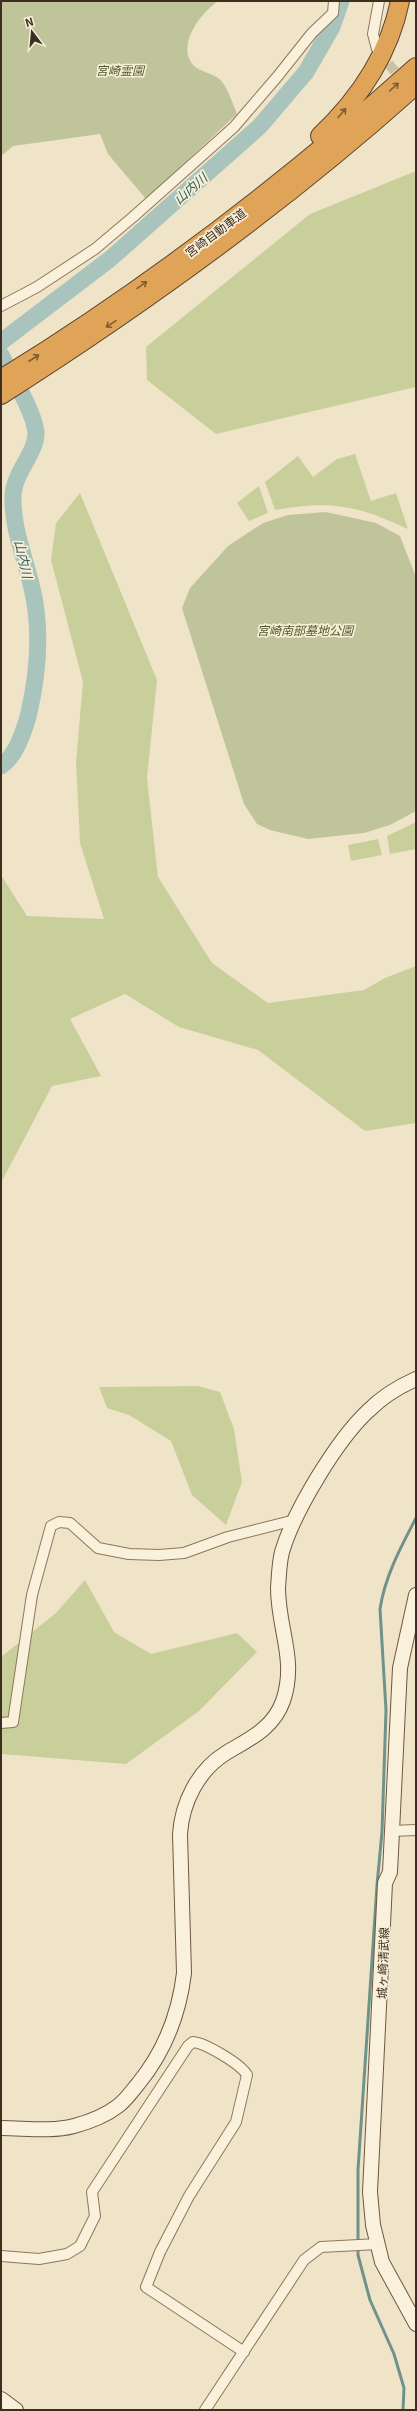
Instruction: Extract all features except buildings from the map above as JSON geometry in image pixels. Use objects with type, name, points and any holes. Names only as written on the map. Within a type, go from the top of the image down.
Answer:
[{"type":"highway","points":[[245,209],[341,114],[369,79],[388,44],[400,1]]},
{"type":"highway","name":"宮崎自動車道","points":[[1,379],[92,320],[245,209],[318,151],[416,67]]},
{"type":"highway","name":"宮崎自動車道","points":[[1,395],[178,278],[285,196],[368,128],[416,85]]},
{"type":"highway","points":[[178,278],[240,242],[328,176],[416,101]]},
{"type":"street","points":[[1,306],[36,287],[95,249],[234,127],[278,77],[312,32],[333,13],[334,1]]},
{"type":"street","points":[[377,49],[373,34],[380,1]]},
{"type":"street","points":[[1,2128],[56,2128],[78,2124],[106,2114],[119,2106],[130,2094],[144,2077],[168,2039],[182,1996],[184,1973],[181,1819],[192,1791],[204,1773],[225,1753],[255,1736],[266,1726],[276,1715],[282,1702],[290,1677],[290,1661],[279,1605],[279,1572],[282,1552],[295,1520],[347,1435],[367,1411],[386,1395],[416,1379]]},
{"type":"street","points":[[1,1723],[13,1722],[32,1595],[51,1526],[59,1522],[70,1523],[98,1548],[129,1554],[159,1555],[184,1553],[228,1537],[295,1520]]},
{"type":"street","name":"城ヶ崎清武線","points":[[416,1595],[400,1668],[390,1872],[386,1883],[370,2192],[378,2244],[390,2279],[416,2324]]},
{"type":"street","points":[[391,1831],[416,1830]]},
{"type":"street","points":[[1,2256],[39,2259],[67,2254],[80,2246],[95,2216],[92,2192],[188,2046],[193,2042],[202,2044],[242,2068],[247,2075],[246,2080],[236,2122],[189,2196],[160,2252],[146,2287],[244,2352]]},
{"type":"street","points":[[205,2410],[304,2260],[321,2247],[378,2244]]},
{"type":"street","points":[[1,2399],[16,2410]]},
{"type":"green space","name":"宮崎霊園","points":[[1,1],[218,1],[204,13],[192,30],[187,49],[189,58],[194,66],[221,80],[229,94],[237,114],[146,199],[108,154],[100,134],[13,146],[1,156]]},
{"type":"green space","points":[[416,171],[416,387],[216,434],[147,380],[146,347],[310,214]]},
{"type":"green space","points":[[355,454],[371,501],[396,493],[408,529],[373,514],[343,507],[312,505],[275,510],[265,482],[298,456],[313,477],[337,459]]},
{"type":"green space","points":[[259,486],[268,513],[249,521],[237,503]]},
{"type":"green space","points":[[80,493],[157,680],[147,778],[158,877],[212,963],[268,1003],[364,990],[385,978],[416,966],[416,1123],[365,1131],[258,1050],[179,1027],[125,994],[70,1019],[101,1076],[52,1086],[1,1183],[1,875],[27,916],[104,919],[80,843],[76,762],[83,682],[51,560],[56,523]]},
{"type":"green space","name":"宮崎南部墓地公園","points":[[326,512],[376,523],[400,536],[416,577],[416,811],[390,825],[364,833],[308,839],[270,830],[257,824],[244,804],[182,608],[190,588],[228,546],[263,523],[288,515]]},
{"type":"green space","points":[[416,822],[416,849],[390,854],[387,836]]},
{"type":"green space","points":[[378,839],[382,855],[351,861],[348,845]]},
{"type":"green space","points":[[198,1386],[220,1392],[234,1429],[242,1482],[226,1525],[192,1495],[171,1441],[129,1415],[107,1408],[99,1387]]},
{"type":"green space","points":[[85,1580],[114,1632],[151,1654],[237,1633],[257,1652],[199,1711],[126,1764],[1,1754],[1,1657],[56,1613]]},
{"type":"waterway","name":"山内川","points":[[1,342],[110,259],[260,126],[306,72],[332,27],[341,1]]},
{"type":"waterway","name":"山内川","points":[[1,355],[27,403],[36,432],[33,448],[14,488],[13,508],[17,531],[32,588],[38,636],[36,669],[28,717],[15,750],[1,766]]},
{"type":"waterway","points":[[403,2410],[404,2388],[394,2354],[370,2300],[358,2255],[358,2170],[377,1885],[382,1832],[386,1710],[380,1609],[382,1597],[390,1573],[399,1551],[416,1518]]},
{"type":"tunnel","points":[[379,52],[416,98]]}]
